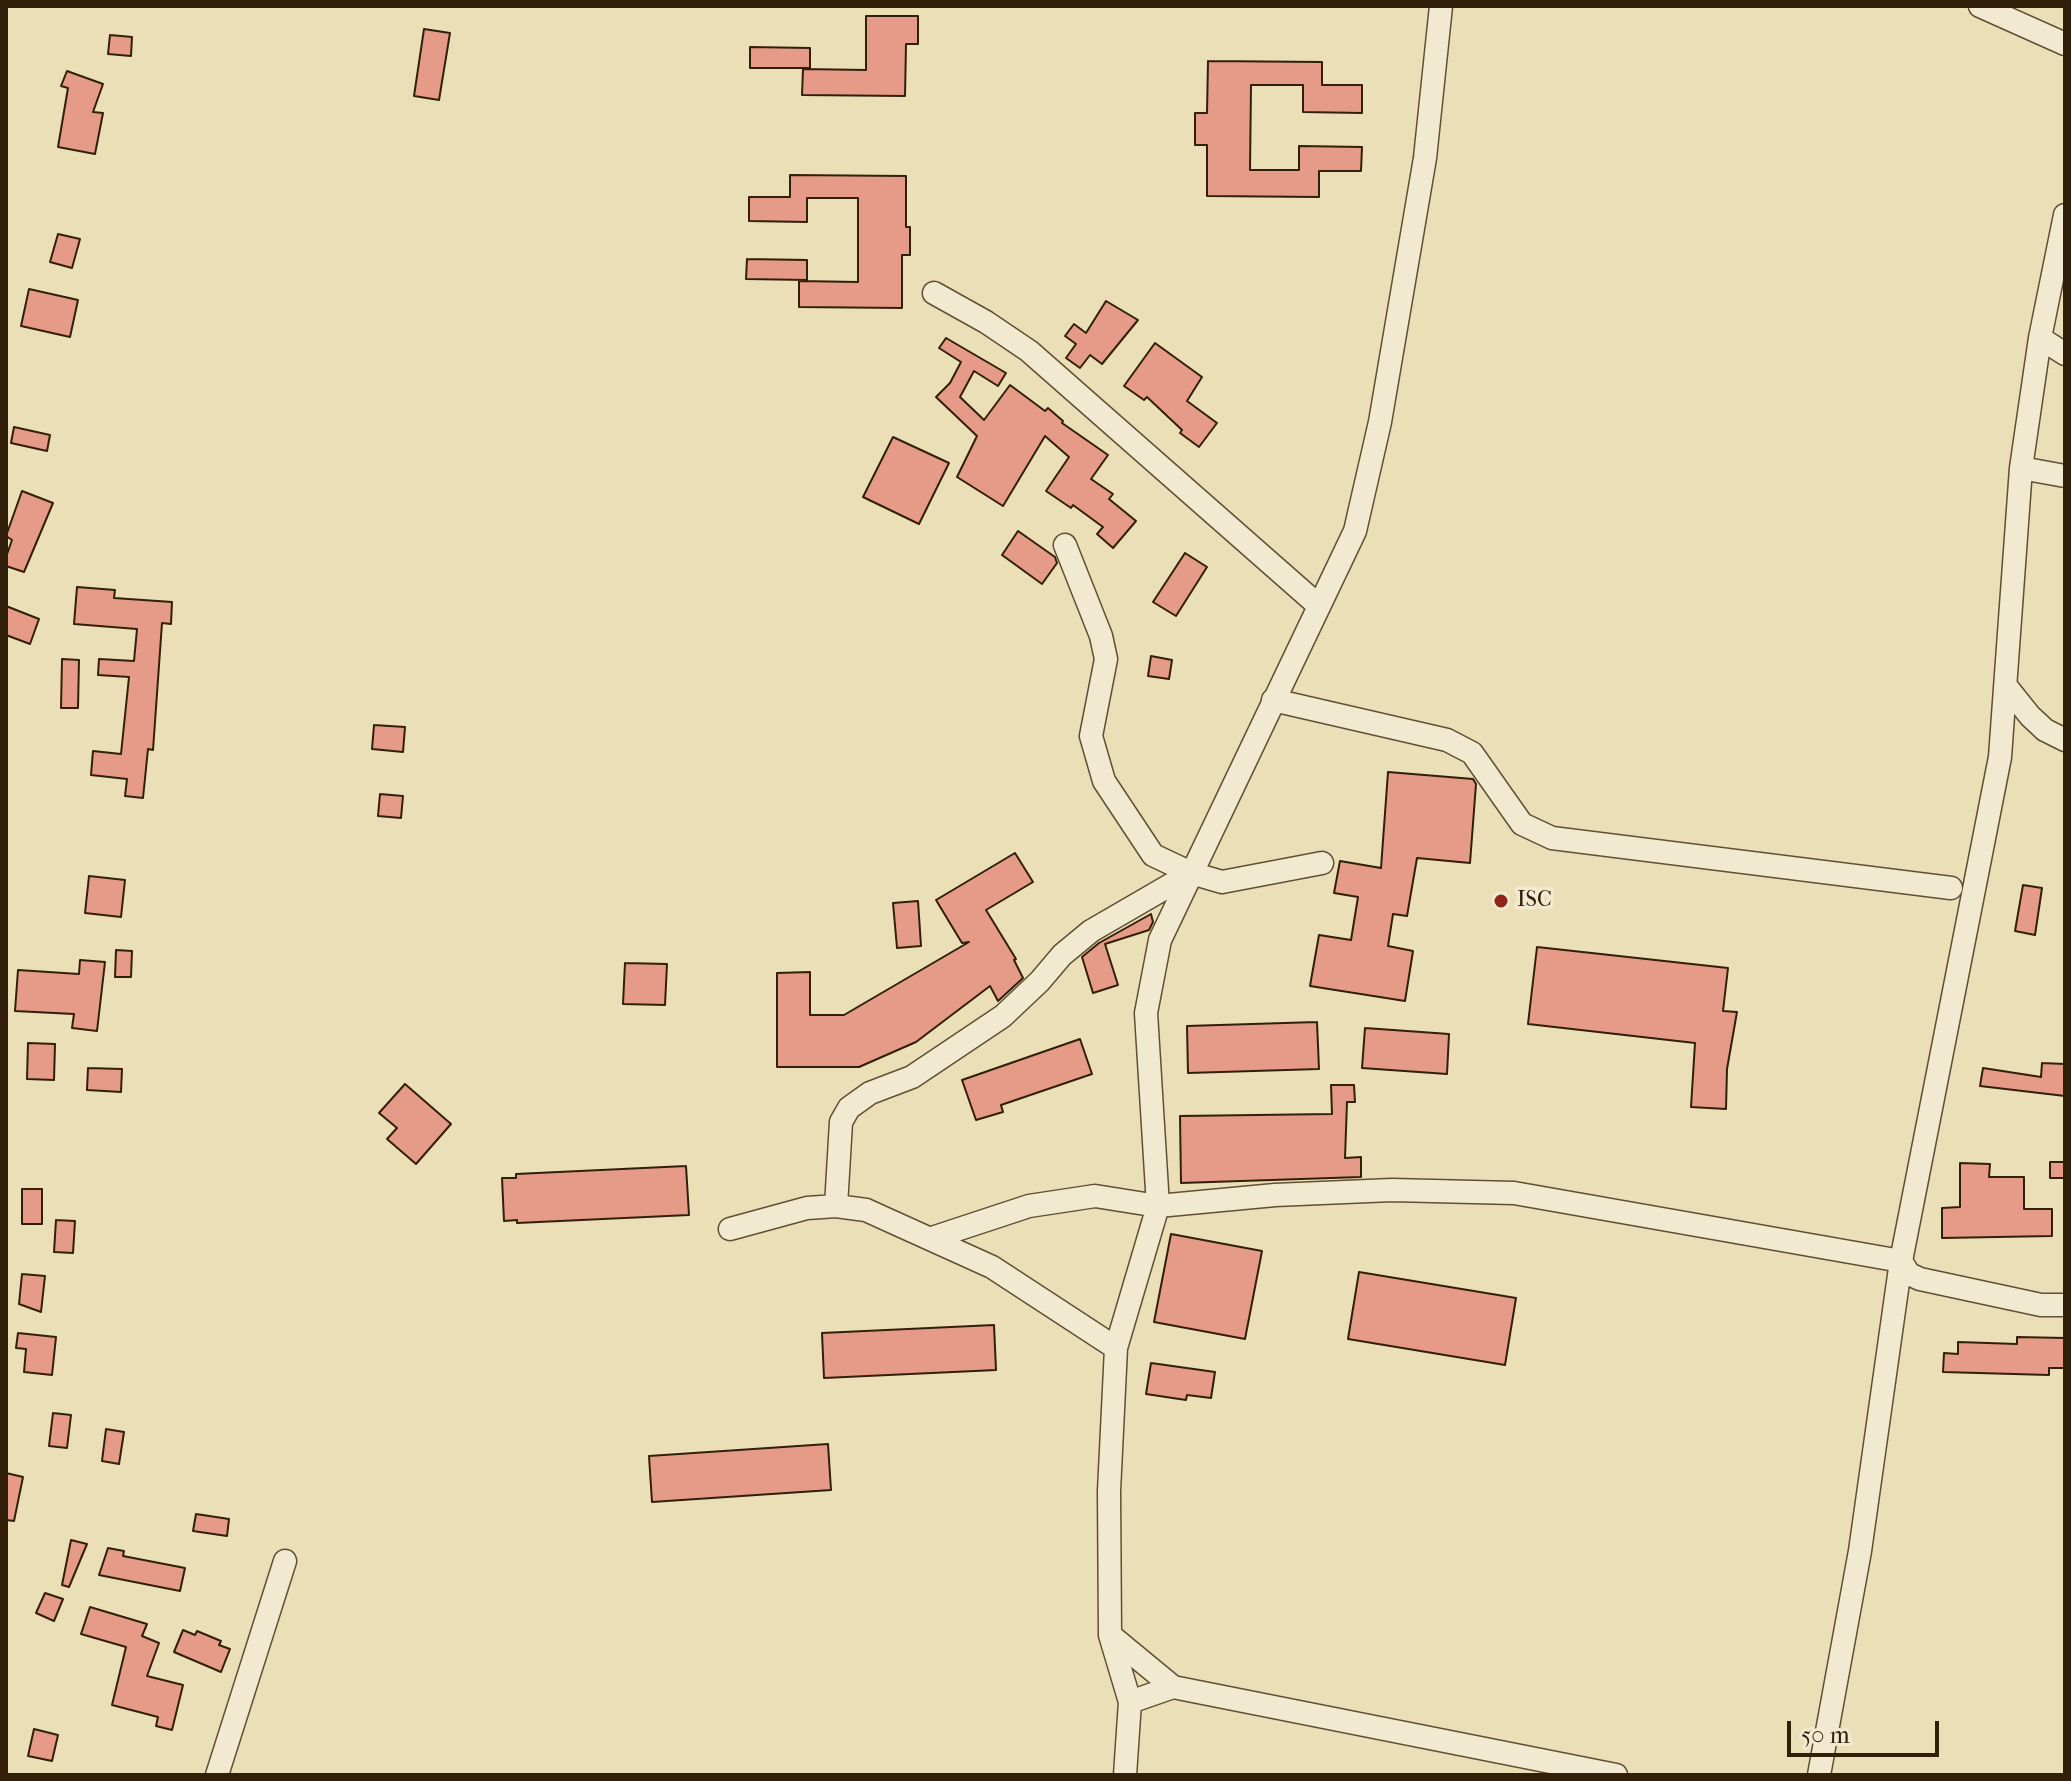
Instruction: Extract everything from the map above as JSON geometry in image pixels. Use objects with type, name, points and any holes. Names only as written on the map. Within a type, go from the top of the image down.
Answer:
[{"type":"street","points":[[1125,1775],[1130,1702],[1110,1635],[1109,1491],[1116,1348],[1158,1206],[1146,1013],[1160,940],[1355,531],[1380,422],[1425,158],[1441,6]]},
{"type":"street","points":[[1980,6],[2065,44]]},
{"type":"street","points":[[1819,1775],[1860,1551],[1901,1261],[2000,757],[2021,468],[2040,338],[2064,224]]},
{"type":"street","points":[[934,293],[1029,351],[1319,606]]},
{"type":"street","points":[[2040,338],[2065,354]]},
{"type":"street","points":[[2021,468],[2065,476]]},
{"type":"street","points":[[1065,545],[1101,636],[1106,659],[1106,673],[1091,736],[1104,781],[1153,855],[1191,873],[1222,882],[1322,863]]},
{"type":"street","points":[[2006,686],[2045,730],[2065,740]]},
{"type":"street","points":[[1273,700],[1447,740],[1472,753],[1522,824],[1552,838],[1951,888]]},
{"type":"street","points":[[1951,888],[1982,850]]},
{"type":"street","points":[[836,1206],[841,1122],[849,1108],[870,1093],[912,1077],[1003,1016],[1062,955],[1091,931],[1191,873]]},
{"type":"street","points":[[1951,888],[1967,924]]},
{"type":"street","points":[[932,1238],[1029,1206],[1095,1196],[1158,1206],[1275,1195],[1392,1190],[1514,1193],[1901,1261],[1909,1274],[1920,1279],[2041,1305],[2065,1305]]},
{"type":"street","points":[[730,1229],[807,1208],[836,1206],[866,1210],[992,1267],[1116,1348]]},
{"type":"street","points":[[217,1775],[285,1561]]},
{"type":"street","points":[[1110,1635],[1173,1687],[1616,1775]]},
{"type":"street","points":[[1130,1702],[1173,1687]]},
{"type":"building","points":[[866,16],[918,16],[918,44],[906,44],[905,96],[802,95],[803,69],[866,70]]},
{"type":"building","points":[[424,29],[450,33],[439,100],[414,96]]},
{"type":"building","points":[[110,35],[132,37],[131,56],[108,54]]},
{"type":"building","points":[[750,47],[810,48],[810,68],[750,68]]},
{"type":"building","points":[[1208,61],[1322,62],[1322,85],[1362,85],[1362,113],[1303,112],[1303,85],[1251,85],[1250,170],[1299,170],[1299,146],[1362,147],[1361,171],[1319,171],[1319,197],[1207,196],[1207,145],[1195,145],[1195,113],[1207,113]]},
{"type":"building","points":[[67,71],[103,84],[93,112],[103,113],[95,154],[58,147],[68,88],[61,86]]},
{"type":"building","points":[[790,175],[906,176],[906,227],[910,227],[910,255],[902,255],[902,308],[799,307],[799,281],[858,282],[858,198],[807,198],[807,222],[749,221],[749,197],[790,197]]},
{"type":"building","points":[[58,234],[80,239],[72,268],[50,262]]},
{"type":"building","points":[[747,259],[807,260],[807,280],[746,279]]},
{"type":"building","points":[[29,289],[78,300],[70,337],[21,326]]},
{"type":"building","points":[[1106,301],[1138,320],[1102,364],[1090,355],[1080,368],[1066,358],[1076,344],[1065,336],[1074,324],[1086,333]]},
{"type":"building","points":[[946,338],[1006,373],[998,386],[974,371],[960,397],[984,420],[1010,385],[1045,411],[1048,408],[1062,423],[1108,455],[1091,479],[1113,494],[1109,499],[1136,521],[1113,548],[1097,534],[1103,527],[1073,505],[1071,508],[1046,491],[1069,457],[1045,436],[1003,506],[957,477],[977,436],[936,397],[950,383],[961,362],[939,348]]},
{"type":"building","points":[[1155,343],[1202,377],[1187,401],[1217,423],[1199,447],[1180,433],[1182,430],[1147,397],[1144,400],[1124,386]]},
{"type":"building","points":[[14,427],[50,435],[47,451],[11,443]]},
{"type":"building","points":[[893,437],[949,463],[919,524],[863,497]]},
{"type":"building","points":[[22,491],[53,503],[24,572],[6,566],[12,540],[6,536]]},
{"type":"building","points":[[1018,531],[1055,557],[1057,563],[1042,584],[1002,555]]},
{"type":"building","points":[[1185,553],[1207,567],[1176,616],[1153,602]]},
{"type":"building","points":[[77,587],[115,590],[114,598],[172,602],[171,624],[162,623],[153,750],[148,749],[143,798],[125,796],[127,779],[91,775],[93,751],[121,754],[129,677],[98,675],[99,659],[134,661],[137,629],[74,624]]},
{"type":"building","points":[[6,606],[39,619],[30,644],[6,635]]},
{"type":"building","points":[[1151,656],[1172,660],[1169,679],[1148,676]]},
{"type":"building","points":[[62,659],[79,660],[78,708],[61,708]]},
{"type":"building","points":[[374,725],[405,727],[403,752],[372,749]]},
{"type":"building","points":[[1388,772],[1473,779],[1476,784],[1470,863],[1417,858],[1407,916],[1393,914],[1388,946],[1413,951],[1405,1001],[1310,986],[1319,935],[1351,940],[1358,897],[1334,893],[1340,861],[1381,868]]},
{"type":"building","points":[[380,794],[403,796],[401,818],[378,816]]},
{"type":"building","points":[[1015,853],[1033,882],[986,910],[1016,959],[1023,978],[998,1001],[990,986],[916,1042],[859,1067],[777,1067],[777,973],[810,972],[810,1015],[844,1015],[969,942],[962,943],[936,900]]},
{"type":"building","points":[[89,876],[125,880],[121,917],[85,913]]},
{"type":"building","points":[[2023,885],[2042,888],[2035,935],[2015,931]]},
{"type":"building","points":[[918,901],[921,946],[897,948],[893,903]]},
{"type":"building","points":[[1151,914],[1153,922],[1149,930],[1105,944],[1118,985],[1093,993],[1082,957],[1099,943]]},
{"type":"building","points":[[1537,947],[1728,968],[1723,1011],[1737,1012],[1727,1069],[1726,1109],[1691,1107],[1695,1043],[1528,1024]]},
{"type":"building","points":[[116,950],[132,951],[131,977],[115,977]]},
{"type":"building","points":[[80,960],[105,962],[97,1031],[72,1028],[74,1014],[15,1011],[18,970],[79,974]]},
{"type":"building","points":[[625,963],[667,964],[665,1005],[623,1004]]},
{"type":"building","points":[[1317,1022],[1319,1069],[1188,1073],[1187,1026]]},
{"type":"building","points":[[1365,1028],[1449,1034],[1447,1074],[1362,1068]]},
{"type":"building","points":[[1080,1039],[1092,1074],[1001,1105],[1003,1112],[976,1120],[962,1080]]},
{"type":"building","points":[[28,1043],[55,1044],[54,1080],[27,1079]]},
{"type":"building","points":[[2042,1063],[2065,1064],[2065,1096],[1980,1086],[1983,1068],[2041,1077]]},
{"type":"building","points":[[88,1068],[122,1069],[121,1092],[87,1090]]},
{"type":"building","points":[[405,1084],[451,1124],[416,1164],[387,1139],[397,1128],[379,1113]]},
{"type":"building","points":[[1331,1085],[1354,1085],[1355,1102],[1347,1102],[1345,1158],[1361,1157],[1361,1177],[1181,1183],[1180,1116],[1332,1114]]},
{"type":"building","points":[[2050,1162],[2065,1162],[2065,1178],[2050,1178]]},
{"type":"building","points":[[1960,1163],[1990,1164],[1989,1177],[2024,1177],[2024,1209],[2052,1209],[2052,1236],[1942,1238],[1942,1208],[1960,1207]]},
{"type":"building","points":[[686,1166],[689,1215],[517,1223],[517,1220],[504,1221],[502,1178],[516,1178],[516,1174]]},
{"type":"building","points":[[22,1189],[42,1189],[42,1224],[22,1224]]},
{"type":"building","points":[[56,1220],[75,1221],[73,1253],[54,1252]]},
{"type":"building","points":[[1171,1234],[1262,1251],[1245,1339],[1154,1322]]},
{"type":"building","points":[[1359,1272],[1516,1298],[1505,1365],[1348,1339]]},
{"type":"building","points":[[22,1274],[45,1276],[41,1312],[19,1304]]},
{"type":"building","points":[[994,1325],[996,1370],[824,1378],[822,1333]]},
{"type":"building","points":[[18,1333],[56,1337],[52,1375],[24,1372],[26,1349],[16,1348]]},
{"type":"building","points":[[2017,1337],[2065,1338],[2065,1368],[2049,1368],[2049,1375],[1943,1372],[1944,1353],[1958,1354],[1958,1342],[2017,1344]]},
{"type":"building","points":[[1151,1363],[1215,1372],[1211,1398],[1187,1395],[1186,1400],[1146,1394]]},
{"type":"building","points":[[53,1413],[71,1415],[67,1448],[49,1446]]},
{"type":"building","points":[[106,1429],[124,1432],[119,1464],[102,1461]]},
{"type":"building","points":[[828,1444],[831,1490],[652,1502],[649,1456]]},
{"type":"building","points":[[6,1473],[23,1477],[14,1521],[6,1520]]},
{"type":"building","points":[[196,1514],[229,1519],[227,1536],[193,1531]]},
{"type":"building","points":[[71,1540],[87,1544],[69,1587],[62,1585]]},
{"type":"building","points":[[108,1548],[124,1551],[123,1556],[185,1568],[180,1591],[99,1575]]},
{"type":"building","points":[[45,1593],[63,1599],[54,1621],[36,1613]]},
{"type":"building","points":[[90,1607],[147,1624],[142,1636],[159,1643],[147,1676],[183,1685],[172,1730],[156,1726],[158,1717],[112,1705],[126,1647],[81,1634]]},
{"type":"building","points":[[183,1630],[195,1635],[197,1631],[221,1641],[219,1645],[230,1649],[221,1672],[174,1652]]},
{"type":"building","points":[[34,1729],[58,1735],[52,1761],[28,1756]]},
{"type":"place","name":"ISC","points":[[1501,901]]}]
